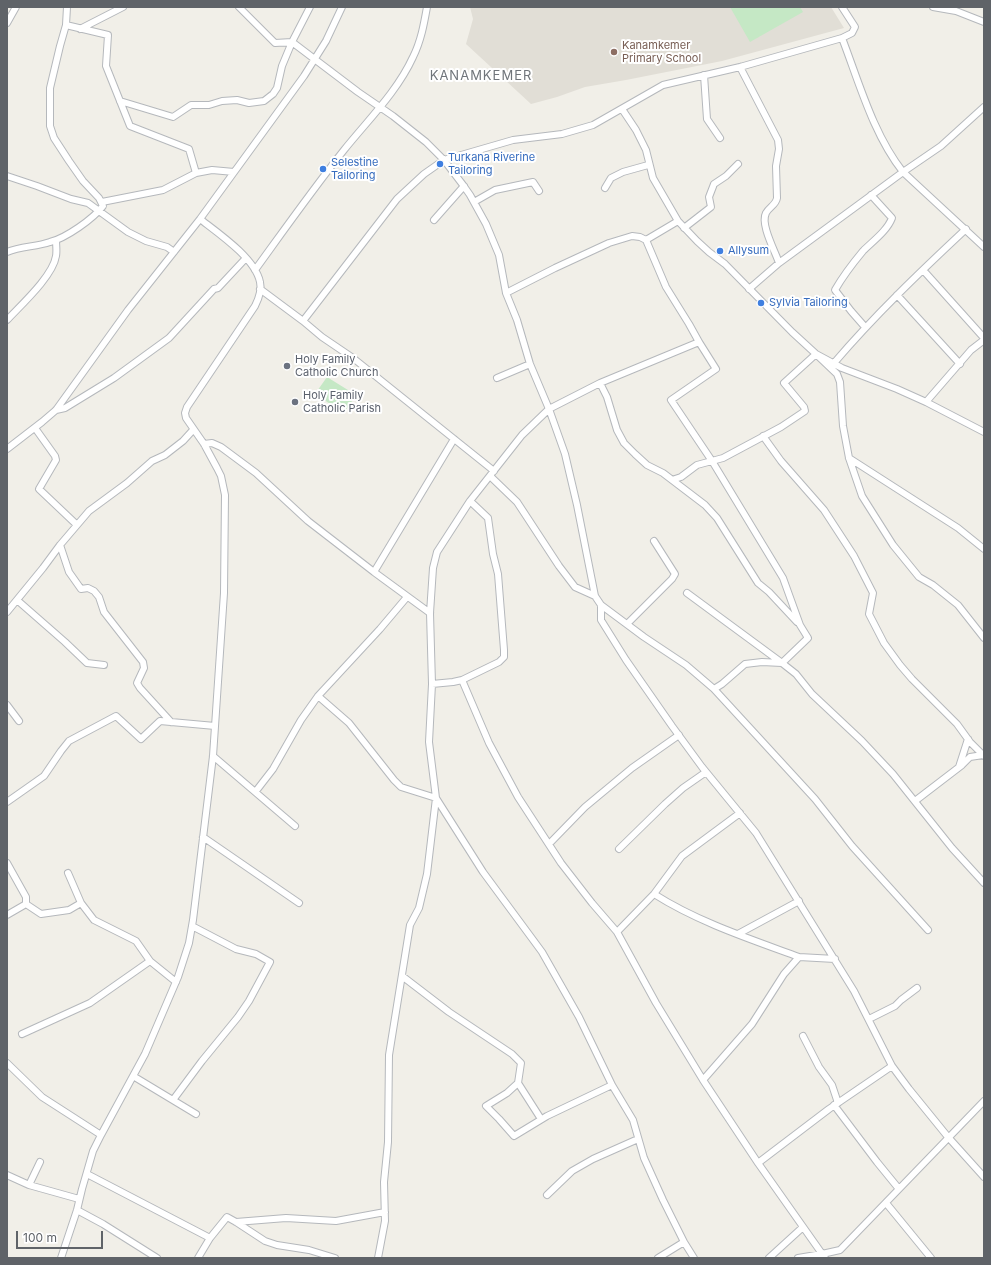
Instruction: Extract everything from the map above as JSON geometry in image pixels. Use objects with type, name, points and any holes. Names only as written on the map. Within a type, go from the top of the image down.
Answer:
[{"type":"street","points":[[7,23],[16,7]]},
{"type":"street","points":[[7,252],[56,240],[71,232],[99,212],[103,206],[102,202],[69,161],[54,138],[50,126],[50,88],[66,25],[67,7]]},
{"type":"street","points":[[80,29],[123,7]]},
{"type":"street","points":[[239,7],[275,43],[292,42],[314,60],[380,106],[420,138],[444,160],[464,186],[486,224],[499,255],[506,293],[517,320],[530,364],[549,409],[565,454],[595,596],[601,605],[686,666],[714,689],[815,799],[852,846],[928,930]]},
{"type":"street","points":[[120,101],[173,117],[191,105],[210,105],[222,101],[237,100],[249,103],[264,100],[273,94],[277,88],[282,66],[292,42],[310,7]]},
{"type":"street","points":[[7,449],[56,410],[128,310],[200,219],[299,84],[328,35],[342,7]]},
{"type":"street","points":[[255,270],[340,155],[380,106],[401,77],[413,57],[420,39],[427,7]]},
{"type":"street","points":[[303,321],[397,198],[424,174],[444,160],[513,140],[562,134],[593,125],[663,85],[740,67],[842,38],[852,33],[855,27],[842,7]]},
{"type":"street","points":[[933,7],[956,10],[984,22]]},
{"type":"street","points":[[66,25],[108,35],[106,66],[130,126],[188,149],[196,173]]},
{"type":"street","points":[[842,38],[882,140],[890,154],[903,172],[984,247]]},
{"type":"street","points":[[740,67],[778,140],[779,149],[776,166],[778,198],[776,203],[765,214],[764,224],[779,262]]},
{"type":"street","points":[[704,75],[707,119],[720,138]]},
{"type":"street","points":[[749,289],[779,262],[941,146],[984,107]]},
{"type":"street","points":[[622,109],[636,130],[646,150],[648,165],[653,178],[678,221],[708,252],[725,264],[792,332],[837,374],[840,382],[843,426],[850,458],[862,496],[893,545],[919,577],[958,605],[981,630],[984,638]]},
{"type":"street","points":[[684,228],[711,207],[709,197],[714,184],[726,176],[738,164]]},
{"type":"street","points":[[605,188],[611,178],[623,172],[648,165]]},
{"type":"street","points":[[102,202],[163,190],[196,173],[212,170],[234,172]]},
{"type":"street","points":[[7,176],[71,199],[88,203],[122,228],[138,237],[167,247],[174,252]]},
{"type":"street","points":[[474,202],[495,190],[533,182],[539,191]]},
{"type":"street","points":[[434,220],[464,186]]},
{"type":"street","points":[[865,327],[835,290],[842,278],[862,252],[889,225],[892,218],[871,195]]},
{"type":"street","points":[[61,1258],[77,1210],[93,1151],[100,1135],[145,1054],[176,982],[192,926],[213,756],[224,593],[225,495],[221,476],[204,444],[186,418],[185,413],[187,407],[255,306],[259,298],[260,289],[260,282],[255,270],[246,258],[200,219]]},
{"type":"street","points":[[646,240],[678,221]]},
{"type":"street","points":[[834,363],[865,327],[922,270],[966,229]]},
{"type":"street","points":[[506,293],[609,243],[632,236],[640,237],[646,240],[666,287],[716,368],[671,400],[712,461],[783,578],[800,625]]},
{"type":"street","points":[[7,320],[36,290],[48,273],[56,257],[56,240]]},
{"type":"street","points":[[56,410],[65,408],[114,378],[169,338],[214,289],[218,288],[246,258]]},
{"type":"street","points":[[922,270],[984,339],[971,350],[926,402]]},
{"type":"street","points":[[260,289],[322,337],[359,362],[454,439],[492,473],[517,502],[559,566],[575,587],[595,596]]},
{"type":"street","points":[[897,295],[960,364]]},
{"type":"street","points":[[378,1258],[385,1221],[384,1182],[388,1142],[389,1055],[410,925],[419,908],[426,874],[436,798],[429,742],[432,684],[430,613],[434,560],[443,541],[470,501],[522,435],[549,409],[600,383],[699,342]]},
{"type":"street","points":[[816,354],[842,368],[897,388],[984,432]]},
{"type":"street","points":[[672,480],[681,477],[697,464],[723,458],[781,427],[805,411],[804,407],[784,383],[816,354]]},
{"type":"street","points":[[497,378],[530,364]]},
{"type":"street","points":[[600,383],[607,397],[624,443],[643,462],[672,480],[703,503],[711,512],[758,583],[770,592],[800,625],[808,638],[782,663],[762,662],[745,664],[714,689]]},
{"type":"street","points":[[35,428],[55,456],[56,460],[39,489],[77,526]]},
{"type":"street","points":[[7,612],[44,568],[60,545],[95,506],[127,483],[152,461],[165,455],[183,441],[193,430]]},
{"type":"street","points":[[763,436],[781,461],[824,510],[854,556],[872,593],[869,614],[884,643],[912,679],[957,724],[968,739],[984,755]]},
{"type":"street","points":[[374,572],[454,439]]},
{"type":"street","points":[[204,444],[212,443],[221,447],[256,473],[308,521],[430,613]]},
{"type":"street","points":[[850,458],[958,528],[984,548]]},
{"type":"street","points":[[432,684],[462,680],[499,662],[504,657],[498,574],[493,554],[488,518],[470,501]]},
{"type":"street","points":[[626,624],[672,579],[675,574],[654,541]]},
{"type":"street","points":[[60,545],[68,571],[82,589],[88,588],[94,591],[99,597],[104,612],[143,662],[144,668],[137,682],[140,688],[171,722]]},
{"type":"street","points":[[688,593],[796,674],[812,694],[862,741],[893,774],[952,848],[984,883]]},
{"type":"street","points":[[256,792],[273,770],[301,720],[318,696],[380,629],[407,597]]},
{"type":"street","points":[[17,600],[66,642],[87,663],[104,665]]},
{"type":"street","points":[[601,605],[601,620],[626,660],[706,772],[756,833],[799,901],[854,991],[892,1066],[948,1137],[984,1177]]},
{"type":"street","points":[[462,680],[496,757],[518,796],[561,863],[617,932],[656,1004],[703,1080],[758,1163],[824,1256]]},
{"type":"street","points":[[318,696],[349,724],[401,787],[436,798],[483,872],[542,952],[579,1017],[612,1085],[633,1120],[644,1158],[663,1200],[684,1242],[694,1258]]},
{"type":"street","points":[[7,705],[19,721]]},
{"type":"street","points":[[7,802],[44,776],[69,741],[116,716],[141,739],[160,722],[215,726]]},
{"type":"street","points":[[549,844],[591,802],[632,768],[679,735]]},
{"type":"street","points":[[959,767],[968,739]]},
{"type":"street","points":[[915,801],[970,757],[984,755]]},
{"type":"street","points":[[213,756],[295,826]]},
{"type":"street","points":[[619,849],[683,788],[706,772]]},
{"type":"street","points":[[617,932],[654,894],[682,856],[740,813]]},
{"type":"street","points":[[203,838],[299,903]]},
{"type":"street","points":[[7,863],[26,897],[26,904]]},
{"type":"street","points":[[68,873],[81,903],[94,920],[136,941],[150,961],[176,982]]},
{"type":"street","points":[[654,894],[670,905],[738,934],[799,957],[835,959]]},
{"type":"street","points":[[738,934],[799,901]]},
{"type":"street","points":[[26,904],[41,914],[69,910],[81,903]]},
{"type":"street","points":[[7,915],[26,904]]},
{"type":"street","points":[[173,1100],[202,1061],[238,1017],[249,1001],[270,962],[256,954],[236,949],[192,926]]},
{"type":"street","points":[[703,1080],[752,1024],[784,974],[799,957]]},
{"type":"street","points":[[22,1034],[90,1004],[150,961]]},
{"type":"street","points":[[402,976],[449,1012],[521,1063],[518,1083],[507,1093],[486,1106],[514,1136],[541,1119],[612,1085]]},
{"type":"street","points":[[868,1019],[895,1006],[917,988]]},
{"type":"street","points":[[803,1036],[819,1067],[832,1085],[836,1104],[873,1157],[899,1189]]},
{"type":"street","points":[[7,1063],[42,1097],[100,1135]]},
{"type":"street","points":[[758,1163],[836,1104],[892,1066]]},
{"type":"street","points":[[133,1076],[196,1114]]},
{"type":"street","points":[[518,1083],[541,1119]]},
{"type":"street","points":[[798,1258],[824,1256],[840,1250],[984,1101]]},
{"type":"street","points":[[547,1195],[572,1171],[592,1159],[638,1139]]},
{"type":"street","points":[[29,1185],[40,1162]]},
{"type":"street","points":[[87,1174],[210,1238]]},
{"type":"street","points":[[7,1175],[29,1185],[79,1199]]},
{"type":"street","points":[[886,1203],[931,1258]]},
{"type":"street","points":[[77,1210],[104,1224],[157,1258]]},
{"type":"street","points":[[236,1222],[286,1218],[336,1221],[385,1212]]},
{"type":"street","points":[[198,1258],[210,1238],[227,1217],[265,1241],[309,1250],[334,1258]]},
{"type":"street","points":[[769,1258],[803,1227]]},
{"type":"street","points":[[658,1258],[684,1242]]},
{"type":"shaded area","name":"Kanamkemer Primary School","points":[[470,7],[831,7],[844,28],[722,61],[585,87],[531,104],[466,44],[473,19]]},
{"type":"green space","points":[[730,7],[800,7],[803,12],[750,42]]},
{"type":"green space","points":[[327,377],[356,395],[344,413],[315,394]]},
{"type":"place","name":"Kanamkemer Primary School","points":[[614,52]]},
{"type":"place","name":"Turkana Riverine Tailoring","points":[[440,164]]},
{"type":"place","name":"Selestine Tailoring","points":[[323,169]]},
{"type":"place","name":"Allysum","points":[[720,251]]},
{"type":"place","name":"Sylvia Tailoring","points":[[761,303]]},
{"type":"place","name":"Holy Family Catholic Church","points":[[287,366]]},
{"type":"place","name":"Holy Family Catholic Parish","points":[[295,402]]},
{"type":"district","name":"KANAMKEMER","points":[[481,76]]}]
